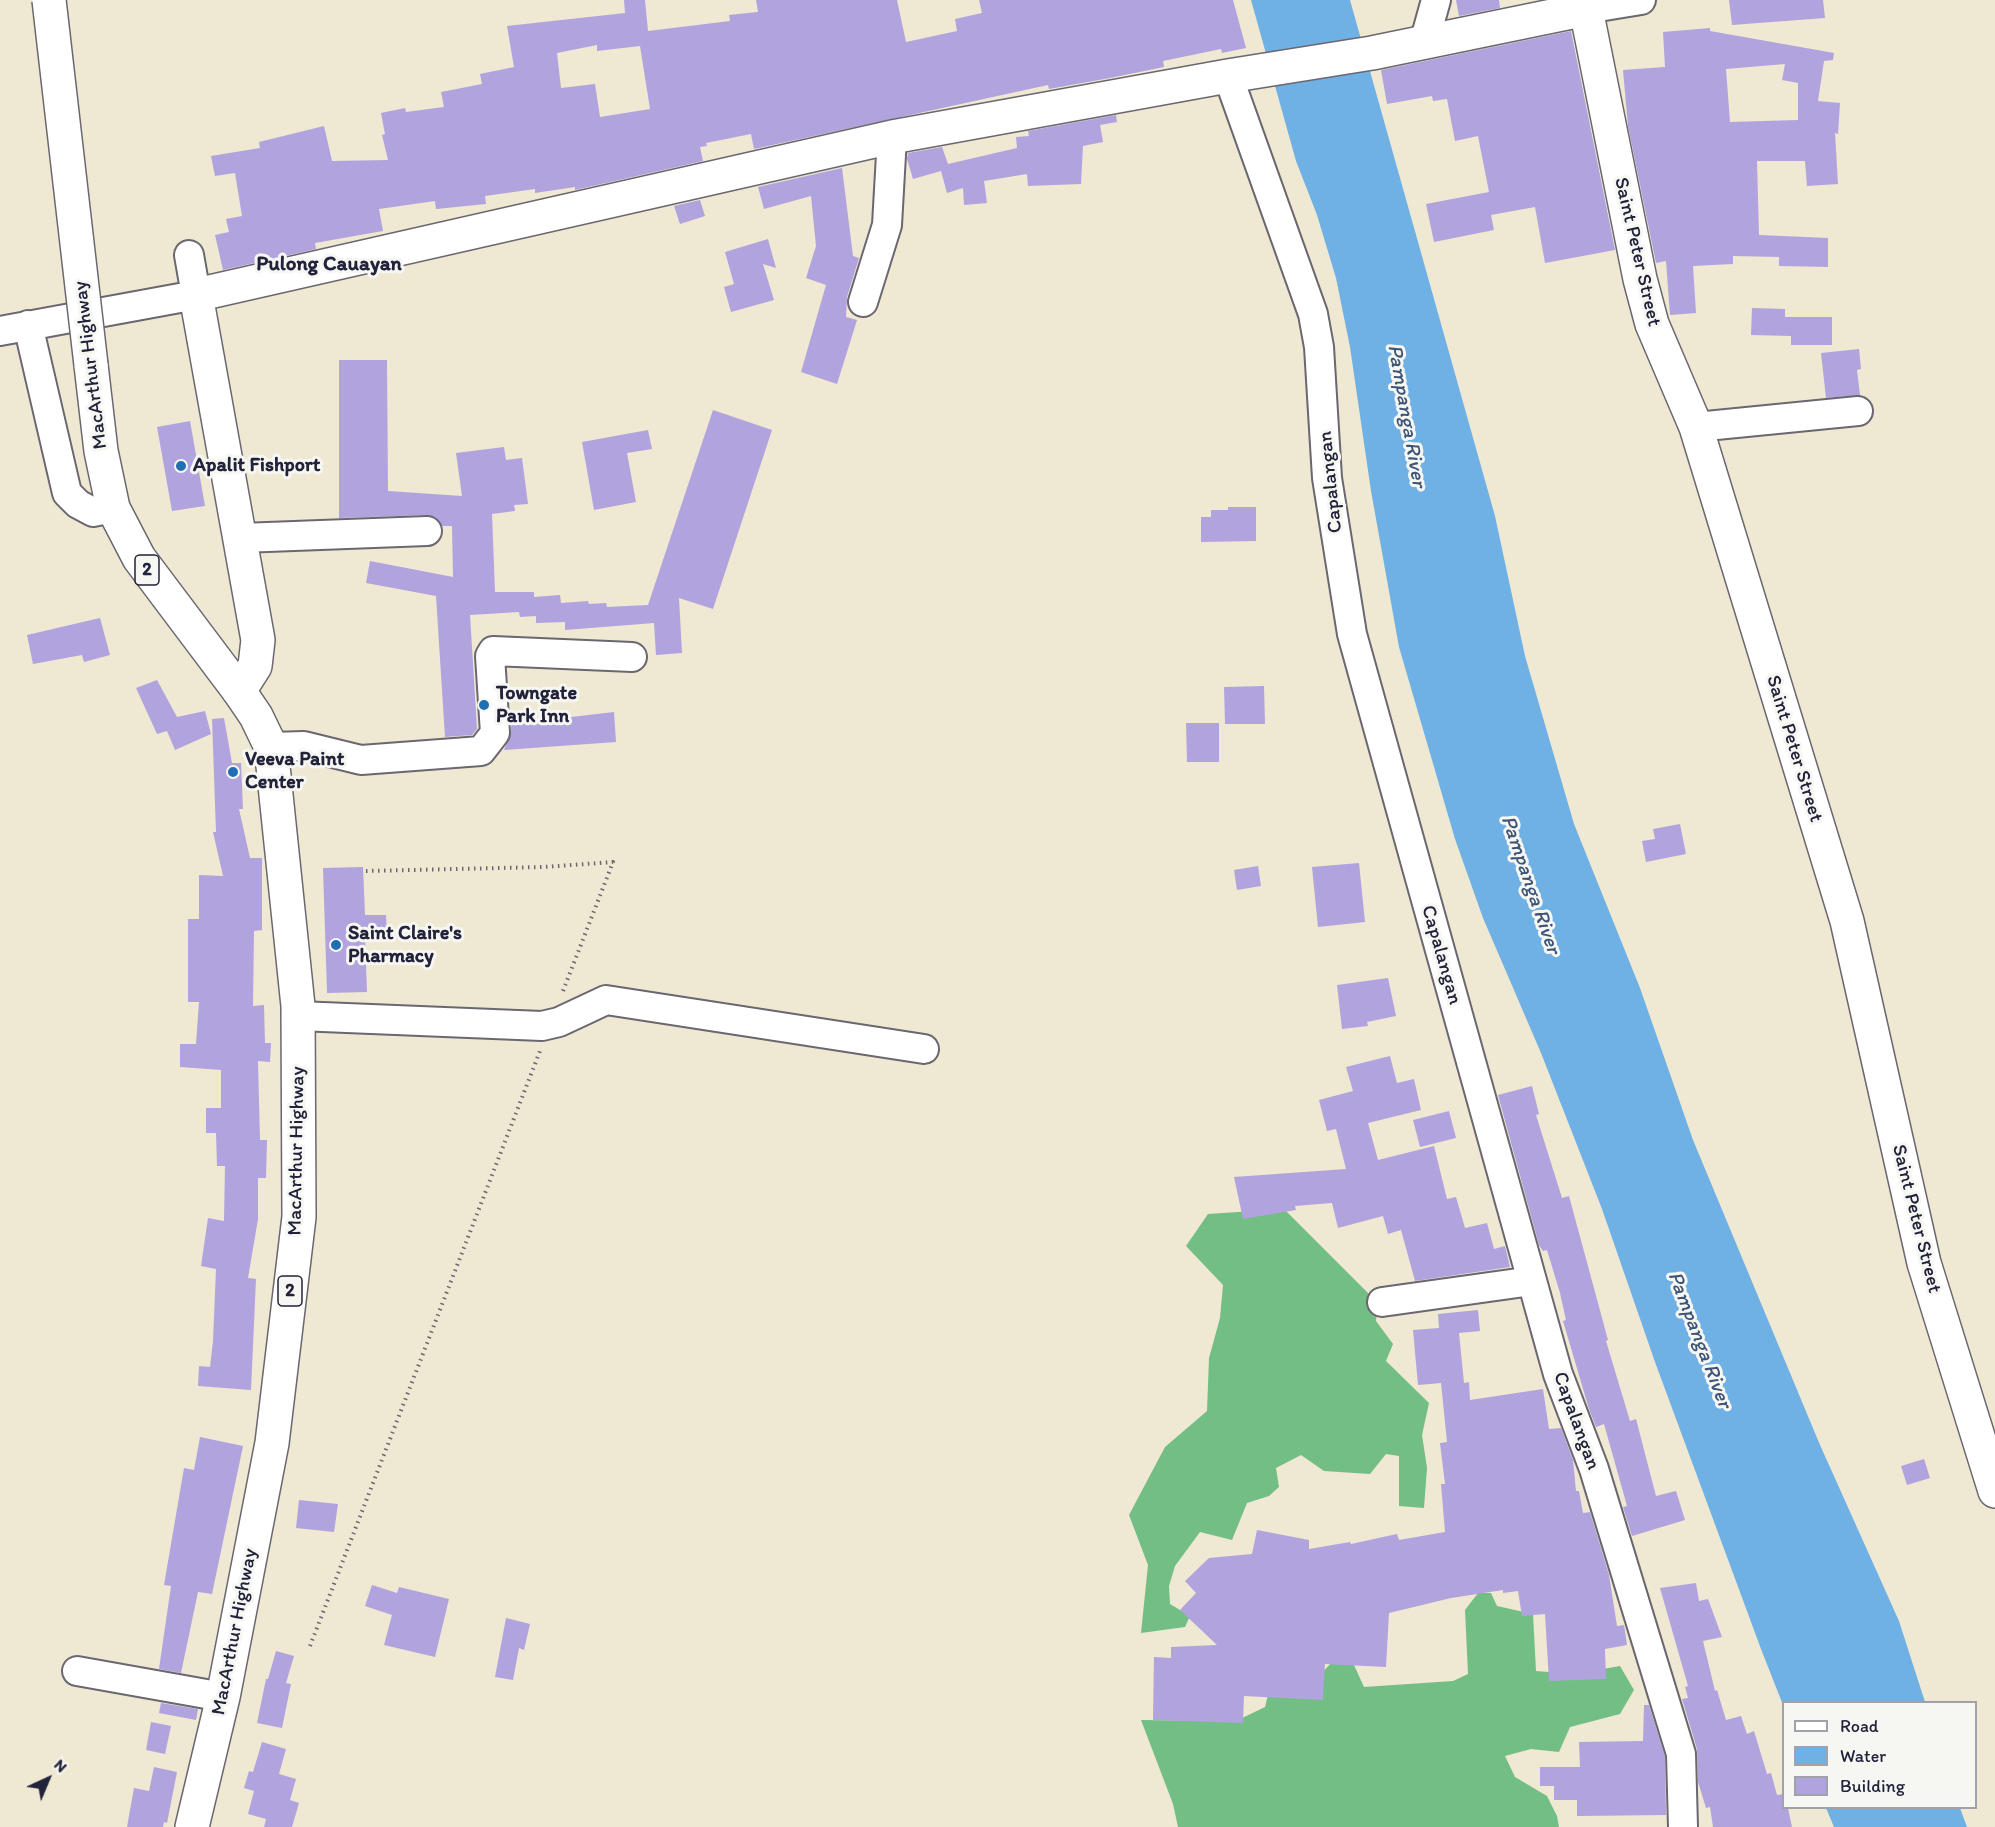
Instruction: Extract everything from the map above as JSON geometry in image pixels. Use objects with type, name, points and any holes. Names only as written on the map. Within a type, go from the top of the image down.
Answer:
[{"type":"main road","name":"MacArthur Highway","points":[[49,0],[101,451],[113,508],[139,558],[256,716],[271,747],[298,1016],[299,1217],[272,1443],[223,1696],[192,1827]]},
{"type":"main road","points":[[239,692],[255,666],[258,640],[196,295],[892,137],[1241,74],[1372,53],[1586,9]]},
{"type":"main road","name":"Saint Peter Street","points":[[1586,9],[1640,279],[1652,324],[1696,427],[1847,921],[1924,1263],[1995,1491]]},
{"type":"street","points":[[1424,43],[1436,0]]},
{"type":"street","points":[[1586,9],[1641,0]]},
{"type":"street","name":"Capalangan","points":[[1241,74],[1313,314],[1319,347],[1327,478],[1352,634],[1558,1374],[1594,1469],[1681,1754],[1683,1827]]},
{"type":"street","points":[[863,302],[887,225],[892,137]]},
{"type":"street","points":[[0,331],[196,295],[189,255]]},
{"type":"street","points":[[28,325],[67,493],[78,504],[93,513],[113,508]]},
{"type":"street","points":[[1696,427],[1858,411]]},
{"type":"street","points":[[241,538],[427,531]]},
{"type":"street","points":[[271,747],[304,746],[361,760],[481,751],[495,733],[490,656],[493,651],[632,657]]},
{"type":"street","points":[[298,1016],[542,1026],[559,1022],[606,1000],[924,1049]]},
{"type":"street","points":[[1382,1302],[1532,1281]]},
{"type":"street","points":[[77,1671],[223,1696]]},
{"type":"path","points":[[366,871],[544,867],[613,861],[562,994]]},
{"type":"path","points":[[310,1646],[541,1049]]},
{"type":"green space","points":[[1284,1209],[1378,1303],[1376,1321],[1393,1344],[1386,1361],[1429,1403],[1422,1435],[1427,1468],[1424,1508],[1399,1506],[1399,1456],[1386,1454],[1370,1474],[1324,1471],[1301,1455],[1276,1468],[1279,1487],[1269,1496],[1247,1503],[1232,1540],[1200,1532],[1175,1566],[1169,1586],[1170,1604],[1190,1616],[1185,1627],[1141,1633],[1148,1565],[1129,1515],[1165,1447],[1207,1411],[1209,1358],[1220,1318],[1223,1285],[1186,1246],[1208,1214]]},
{"type":"green space","points":[[1478,1593],[1491,1593],[1497,1606],[1533,1614],[1536,1671],[1574,1674],[1620,1666],[1634,1690],[1620,1714],[1570,1727],[1559,1752],[1531,1749],[1505,1756],[1515,1777],[1547,1796],[1557,1816],[1559,1827],[1178,1827],[1173,1804],[1141,1720],[1236,1721],[1265,1707],[1269,1691],[1317,1678],[1333,1661],[1354,1665],[1364,1687],[1453,1681],[1468,1674],[1465,1610]]},
{"type":"water","name":"Pampanga River","points":[[1251,0],[1350,0],[1495,516],[1525,656],[1574,824],[1640,988],[1693,1140],[1820,1445],[1899,1621],[1925,1701],[1782,1702],[1655,1362],[1602,1209],[1541,1053],[1483,918],[1455,839],[1399,647],[1371,491],[1350,347],[1336,278],[1317,215],[1296,161]]},
{"type":"water","points":[[1826,1809],[1960,1809],[1967,1827],[1834,1827]]},
{"type":"building","points":[[624,0],[645,0],[648,31],[730,21],[729,15],[758,12],[756,0],[897,0],[906,42],[957,31],[955,19],[982,13],[979,0],[1233,0],[1246,48],[1222,53],[1221,49],[1163,61],[1164,67],[1049,89],[1048,85],[754,149],[751,134],[706,143],[707,146],[700,147],[703,161],[575,190],[575,187],[535,193],[535,189],[485,196],[486,204],[436,209],[435,201],[379,209],[383,231],[315,243],[316,249],[223,270],[215,235],[229,232],[226,219],[242,216],[235,173],[215,176],[211,156],[260,148],[259,142],[324,126],[332,161],[388,160],[382,135],[385,134],[381,113],[405,108],[406,112],[444,107],[441,92],[482,84],[480,74],[514,67],[507,26],[625,13]],"holes":[[[597,45],[597,51],[640,46],[650,109],[600,117],[595,84],[561,88],[557,53]]]},
{"type":"building","points":[[1456,0],[1499,0],[1500,8],[1459,16]]},
{"type":"building","points":[[1729,0],[1823,0],[1825,18],[1732,25]]},
{"type":"building","points":[[1710,28],[1710,31],[1834,53],[1833,60],[1824,61],[1818,101],[1840,103],[1838,134],[1835,133],[1838,184],[1807,186],[1805,161],[1757,161],[1759,235],[1828,238],[1828,267],[1779,266],[1779,257],[1733,256],[1733,264],[1693,266],[1696,313],[1670,315],[1666,261],[1656,263],[1628,126],[1623,70],[1665,67],[1663,32]],"holes":[[[1785,64],[1782,80],[1798,83],[1798,120],[1730,122],[1726,69]]]},
{"type":"building","points":[[1571,31],[1615,250],[1545,263],[1535,207],[1491,215],[1494,230],[1434,242],[1426,204],[1489,192],[1478,136],[1455,141],[1447,99],[1433,101],[1432,96],[1387,104],[1381,70]]},
{"type":"building","points":[[1116,115],[1117,122],[1100,125],[1103,142],[1083,146],[1081,184],[1028,186],[1027,174],[984,181],[987,203],[964,205],[963,188],[947,193],[941,171],[913,179],[907,159],[908,153],[942,147],[948,164],[1017,148],[1016,137],[1029,136],[1028,131]]},
{"type":"building","points":[[842,168],[853,256],[859,258],[847,297],[846,317],[857,320],[837,384],[801,372],[826,285],[806,278],[816,246],[811,196],[764,209],[758,187]]},
{"type":"building","points":[[700,200],[705,216],[680,224],[674,206]]},
{"type":"building","points":[[768,239],[776,268],[763,264],[774,300],[731,312],[724,287],[734,284],[725,252]]},
{"type":"building","points":[[1752,308],[1785,309],[1785,317],[1832,317],[1832,345],[1791,345],[1791,336],[1751,335]]},
{"type":"building","points":[[1859,349],[1861,369],[1857,370],[1860,395],[1826,398],[1821,353]]},
{"type":"building","points":[[339,360],[387,360],[388,491],[462,496],[456,453],[504,447],[506,460],[522,458],[528,504],[514,505],[515,511],[492,514],[495,592],[534,592],[534,597],[560,595],[561,603],[588,601],[589,604],[606,603],[607,607],[648,605],[713,410],[772,430],[713,609],[679,598],[682,653],[656,655],[654,623],[565,630],[565,622],[536,623],[536,616],[520,617],[519,612],[470,615],[477,729],[472,735],[445,737],[436,596],[366,583],[370,561],[453,577],[452,526],[442,526],[435,517],[426,515],[339,518]]},
{"type":"building","name":"Apalit Fishport","points":[[190,421],[205,506],[172,511],[157,427]]},
{"type":"building","points":[[648,430],[652,449],[627,453],[636,502],[594,510],[582,442]]},
{"type":"building","points":[[1228,507],[1256,507],[1256,541],[1201,542],[1201,517],[1211,517],[1211,510],[1228,510]]},
{"type":"building","points":[[100,618],[110,655],[84,662],[82,655],[33,664],[27,635]]},
{"type":"building","points":[[157,680],[177,717],[205,711],[211,734],[175,750],[167,731],[157,734],[136,688]]},
{"type":"building","points":[[1264,686],[1265,724],[1225,724],[1224,687]]},
{"type":"building","points":[[614,712],[616,742],[504,750],[511,733],[511,724]]},
{"type":"building","points":[[224,718],[232,763],[241,763],[243,809],[239,809],[250,858],[262,858],[262,930],[254,931],[253,1006],[264,1005],[265,1043],[271,1043],[270,1062],[258,1061],[260,1140],[267,1140],[266,1178],[258,1178],[258,1219],[248,1278],[256,1279],[251,1390],[198,1386],[199,1366],[210,1367],[213,1341],[216,1269],[201,1266],[208,1218],[224,1221],[225,1166],[217,1166],[216,1133],[206,1133],[206,1108],[221,1108],[221,1070],[180,1067],[180,1044],[196,1044],[199,1002],[188,1002],[188,919],[199,919],[199,875],[223,876],[213,832],[216,832],[212,719]]},
{"type":"building","points":[[1186,723],[1219,723],[1219,762],[1187,762]]},
{"type":"building","points":[[1680,824],[1686,854],[1646,862],[1642,841],[1655,839],[1653,829]]},
{"type":"building","points":[[1359,863],[1365,922],[1318,927],[1312,867]]},
{"type":"building","points":[[1258,866],[1261,886],[1237,890],[1234,870]]},
{"type":"building","points":[[363,867],[365,915],[386,915],[387,937],[365,938],[367,992],[327,993],[323,868]]},
{"type":"building","points":[[1388,978],[1396,1016],[1367,1022],[1368,1026],[1342,1029],[1337,985]]},
{"type":"building","points":[[1390,1056],[1397,1083],[1414,1079],[1421,1110],[1368,1123],[1378,1160],[1434,1146],[1447,1199],[1456,1197],[1465,1228],[1487,1223],[1494,1249],[1505,1246],[1510,1267],[1415,1281],[1401,1230],[1388,1234],[1383,1216],[1338,1228],[1332,1203],[1295,1206],[1296,1210],[1243,1219],[1234,1177],[1346,1169],[1336,1129],[1327,1131],[1319,1100],[1353,1091],[1346,1067]]},
{"type":"building","points":[[1532,1086],[1539,1114],[1536,1115],[1562,1198],[1569,1196],[1608,1340],[1606,1341],[1630,1421],[1636,1419],[1656,1496],[1676,1491],[1685,1520],[1632,1536],[1623,1507],[1627,1506],[1604,1424],[1596,1427],[1589,1409],[1563,1321],[1566,1320],[1560,1293],[1547,1250],[1543,1251],[1539,1245],[1498,1095]]},
{"type":"building","points":[[1449,1111],[1456,1138],[1420,1147],[1413,1120]]},
{"type":"building","points":[[1478,1310],[1480,1331],[1459,1333],[1464,1383],[1469,1382],[1470,1400],[1543,1389],[1549,1429],[1561,1428],[1573,1460],[1576,1491],[1579,1491],[1583,1513],[1590,1512],[1609,1575],[1617,1626],[1624,1625],[1627,1645],[1605,1649],[1606,1679],[1549,1681],[1545,1614],[1522,1616],[1518,1591],[1503,1593],[1503,1590],[1451,1598],[1389,1613],[1386,1667],[1325,1664],[1323,1700],[1244,1696],[1243,1723],[1153,1720],[1154,1657],[1171,1658],[1171,1647],[1217,1645],[1180,1610],[1196,1593],[1185,1581],[1209,1558],[1252,1554],[1257,1530],[1309,1540],[1309,1549],[1350,1542],[1351,1544],[1397,1534],[1399,1540],[1445,1532],[1441,1484],[1445,1484],[1440,1443],[1447,1442],[1441,1383],[1418,1385],[1413,1330],[1439,1328],[1438,1314]]},
{"type":"building","points":[[200,1437],[243,1446],[212,1594],[198,1592],[181,1673],[159,1669],[171,1586],[164,1585],[184,1468],[194,1470]]},
{"type":"building","points":[[1924,1459],[1930,1478],[1907,1485],[1901,1466]]},
{"type":"building","points":[[299,1500],[338,1504],[334,1532],[296,1528]]},
{"type":"building","points":[[1696,1583],[1699,1601],[1708,1599],[1722,1637],[1703,1641],[1715,1691],[1717,1690],[1726,1720],[1741,1716],[1747,1734],[1754,1731],[1767,1774],[1771,1773],[1777,1795],[1782,1794],[1782,1809],[1788,1809],[1792,1827],[1713,1827],[1710,1807],[1706,1808],[1698,1782],[1697,1749],[1682,1699],[1688,1698],[1685,1687],[1688,1686],[1660,1588]]},
{"type":"building","points":[[372,1585],[397,1593],[399,1587],[449,1599],[435,1657],[384,1645],[392,1615],[365,1606]]},
{"type":"building","points":[[506,1618],[530,1624],[524,1650],[519,1648],[513,1680],[495,1677]]},
{"type":"building","points":[[276,1651],[294,1656],[286,1683],[291,1684],[282,1728],[257,1723],[266,1679],[268,1679]]},
{"type":"building","points":[[161,1703],[198,1709],[196,1720],[159,1713]]},
{"type":"building","points":[[1644,1705],[1649,1705],[1665,1757],[1666,1815],[1577,1816],[1577,1800],[1554,1800],[1554,1786],[1540,1786],[1540,1767],[1580,1767],[1579,1742],[1643,1741]]},
{"type":"building","points":[[151,1722],[171,1726],[165,1754],[146,1750]]},
{"type":"building","points":[[262,1742],[286,1749],[279,1774],[296,1779],[290,1800],[299,1803],[292,1827],[264,1827],[266,1819],[248,1814],[254,1791],[244,1788],[249,1771],[253,1772]]},
{"type":"building","points":[[154,1767],[177,1772],[167,1823],[164,1822],[163,1827],[127,1827],[134,1788],[149,1791]]},
{"type":"place","name":"Apalit Fishport","points":[[181,466]]},
{"type":"place","name":"Towngate Park Inn","points":[[484,705]]},
{"type":"place","name":"Veeva Paint Center","points":[[233,772]]},
{"type":"place","name":"Saint Claire's Pharmacy","points":[[336,945]]},
{"type":"district","name":"Pulong Cauayan","points":[[329,265]]}]
